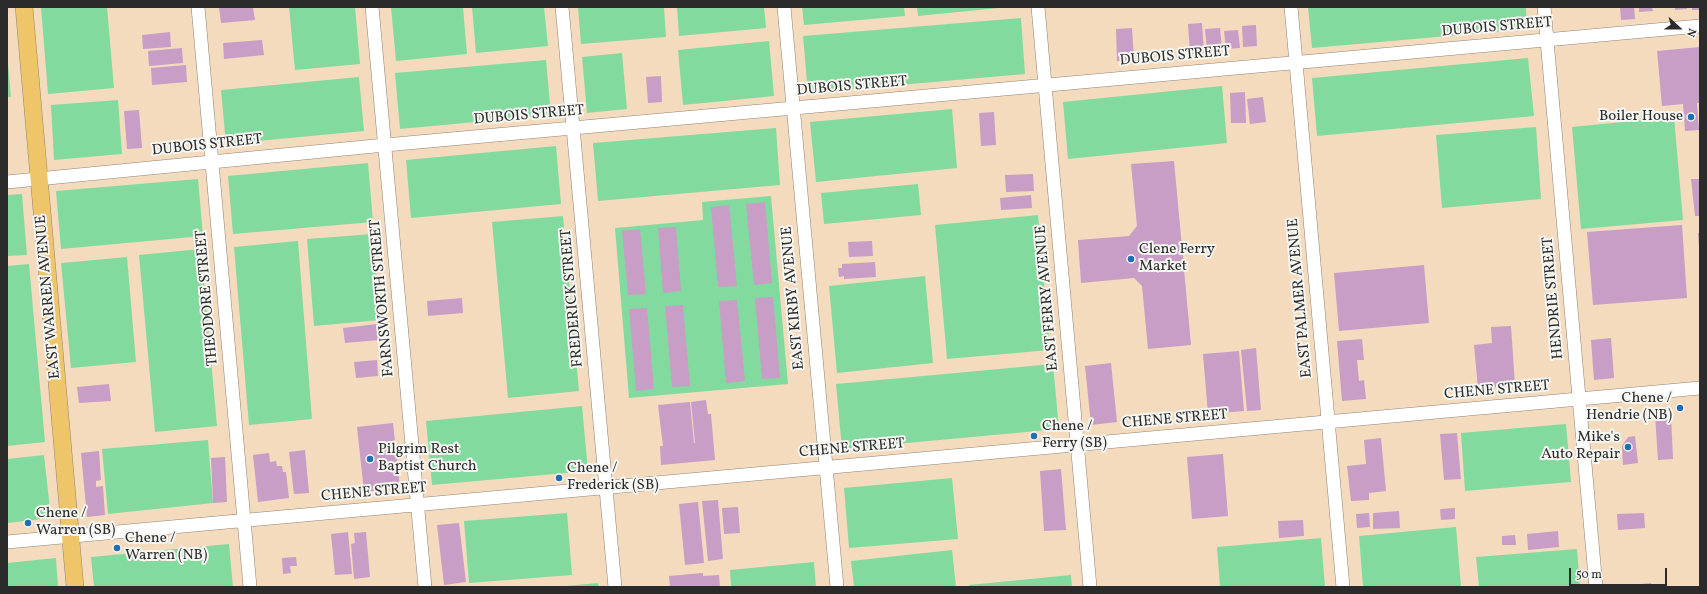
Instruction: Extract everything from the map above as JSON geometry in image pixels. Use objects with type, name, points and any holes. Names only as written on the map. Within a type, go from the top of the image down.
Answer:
[{"type":"main road","name":"EAST WARREN AVENUE","points":[[24,7],[75,587]]},
{"type":"street","name":"THEODORE STREET","points":[[198,7],[250,587]]},
{"type":"street","name":"FARNSWORTH STREET","points":[[372,7],[425,587]]},
{"type":"street","name":"FREDERICK STREET","points":[[562,7],[615,587]]},
{"type":"street","name":"EAST KIRBY AVENUE","points":[[784,7],[837,587]]},
{"type":"street","name":"EAST FERRY AVENUE","points":[[1038,7],[1090,587]]},
{"type":"street","name":"EAST PALMER AVENUE","points":[[1291,7],[1343,587]]},
{"type":"street","name":"HENDRIE STREET","points":[[1544,7],[1596,587]]},
{"type":"street","name":"DUBOIS STREET","points":[[7,182],[385,145],[1700,26]]},
{"type":"street","name":"CHENE STREET","points":[[7,542],[1700,388]]},
{"type":"green space","points":[[41,7],[107,7],[114,88],[48,94]]},
{"type":"green space","points":[[289,7],[355,7],[360,64],[295,70]]},
{"type":"green space","points":[[391,7],[463,7],[467,54],[396,61]]},
{"type":"green space","points":[[472,7],[544,7],[548,46],[476,53]]},
{"type":"green space","points":[[578,7],[664,7],[666,37],[581,44]]},
{"type":"green space","points":[[677,7],[764,7],[766,28],[679,36]]},
{"type":"green space","points":[[802,7],[904,7],[905,16],[804,25]]},
{"type":"green space","points":[[917,7],[1009,7],[918,16]]},
{"type":"green space","points":[[1308,7],[1526,7],[1527,29],[1312,48]]},
{"type":"green space","points":[[1021,18],[1025,74],[808,93],[803,36]]},
{"type":"green space","points":[[769,41],[774,96],[683,105],[678,50]]},
{"type":"green space","points":[[7,52],[11,97],[7,97]]},
{"type":"green space","points":[[622,53],[627,109],[587,113],[582,57]]},
{"type":"green space","points":[[1528,58],[1534,116],[1317,136],[1312,78]]},
{"type":"green space","points":[[546,60],[551,115],[400,129],[395,73]]},
{"type":"green space","points":[[359,77],[364,131],[226,144],[221,90]]},
{"type":"green space","points":[[1222,86],[1227,143],[1068,159],[1063,102]]},
{"type":"green space","points":[[118,100],[122,154],[54,160],[51,105]]},
{"type":"green space","points":[[952,109],[957,168],[816,182],[810,122]]},
{"type":"green space","points":[[1674,117],[1683,220],[1581,229],[1572,127]]},
{"type":"green space","points":[[1536,127],[1541,199],[1442,208],[1436,135]]},
{"type":"green space","points":[[776,128],[780,185],[598,201],[593,143]]},
{"type":"green space","points":[[556,146],[561,204],[411,218],[406,160]]},
{"type":"green space","points":[[368,163],[373,222],[233,234],[228,176]]},
{"type":"green space","points":[[198,179],[203,236],[61,249],[56,191]]},
{"type":"green space","points":[[918,184],[921,215],[824,224],[821,193]]},
{"type":"green space","points":[[22,194],[27,255],[7,256],[7,195]]},
{"type":"green space","points":[[771,196],[788,384],[629,398],[615,228],[703,220],[702,202]]},
{"type":"green space","points":[[1038,215],[1050,350],[947,359],[935,225]]},
{"type":"green space","points":[[563,216],[579,391],[508,398],[492,222]]},
{"type":"green space","points":[[373,234],[380,320],[314,326],[307,239]]},
{"type":"green space","points":[[298,241],[312,419],[249,425],[234,247]]},
{"type":"green space","points":[[201,249],[217,426],[155,432],[139,255]]},
{"type":"green space","points":[[127,257],[136,362],[71,368],[61,263]]},
{"type":"green space","points":[[29,264],[45,442],[7,446],[7,266]]},
{"type":"green space","points":[[925,276],[933,363],[837,373],[829,286]]},
{"type":"green space","points":[[1053,364],[1059,429],[842,449],[836,384]]},
{"type":"green space","points":[[582,406],[588,471],[432,485],[426,421]]},
{"type":"green space","points":[[1566,424],[1571,482],[1465,491],[1461,433]]},
{"type":"green space","points":[[208,440],[213,503],[108,514],[102,449]]},
{"type":"green space","points":[[44,455],[51,518],[7,523],[7,459]]},
{"type":"green space","points":[[952,478],[958,539],[849,548],[844,488]]},
{"type":"green space","points":[[567,513],[572,575],[469,583],[464,521]]},
{"type":"green space","points":[[1456,527],[1461,587],[1363,587],[1359,536]]},
{"type":"green space","points":[[1321,538],[1325,587],[1220,587],[1217,547]]},
{"type":"green space","points":[[229,544],[233,587],[94,587],[91,557]]},
{"type":"green space","points":[[1577,549],[1580,587],[1479,587],[1476,557]]},
{"type":"green space","points":[[952,550],[956,587],[854,587],[851,561]]},
{"type":"green space","points":[[56,558],[58,587],[7,587],[7,563]]},
{"type":"green space","points":[[814,562],[816,587],[731,587],[730,570]]},
{"type":"green space","points":[[1071,575],[1072,587],[970,587],[969,585]]},
{"type":"green space","points":[[598,583],[599,587],[555,587]]},
{"type":"building","points":[[219,7],[253,7],[255,20],[221,23]]},
{"type":"building","points":[[1620,7],[1634,7],[1635,19],[1621,20]]},
{"type":"building","points":[[1639,7],[1652,7],[1653,11],[1639,12]]},
{"type":"building","points":[[1675,7],[1687,7],[1687,9],[1675,10]]},
{"type":"building","points":[[1692,7],[1700,7],[1700,10],[1692,10]]},
{"type":"building","points":[[1202,23],[1204,53],[1190,54],[1188,24]]},
{"type":"building","points":[[1256,25],[1257,46],[1243,47],[1242,26]]},
{"type":"building","points":[[1132,28],[1134,60],[1117,61],[1116,29]]},
{"type":"building","points":[[1220,28],[1222,49],[1207,50],[1205,29]]},
{"type":"building","points":[[1238,30],[1240,48],[1226,49],[1224,31]]},
{"type":"building","points":[[170,32],[171,47],[143,49],[142,35]]},
{"type":"building","points":[[262,40],[264,55],[224,59],[223,43]]},
{"type":"building","points":[[1700,47],[1700,103],[1697,103],[1699,130],[1685,131],[1683,104],[1662,106],[1657,51]]},
{"type":"building","points":[[182,48],[183,63],[149,66],[148,51]]},
{"type":"building","points":[[186,65],[187,82],[152,85],[151,68]]},
{"type":"building","points":[[661,76],[662,102],[648,103],[646,77]]},
{"type":"building","points":[[1245,92],[1246,123],[1231,123],[1230,93]]},
{"type":"building","points":[[1263,97],[1266,122],[1250,124],[1247,99]]},
{"type":"building","points":[[139,110],[142,148],[127,149],[124,111]]},
{"type":"building","points":[[994,112],[996,145],[981,146],[979,113]]},
{"type":"building","name":"Clene Ferry Market","points":[[1174,161],[1191,345],[1148,349],[1142,286],[1134,278],[1081,283],[1078,240],[1129,236],[1137,226],[1131,164]]},
{"type":"building","points":[[1033,174],[1034,191],[1006,192],[1005,175]]},
{"type":"building","points":[[1691,179],[1700,179],[1700,216],[1695,216]]},
{"type":"building","points":[[1031,195],[1032,208],[1001,210],[1000,198]]},
{"type":"building","points":[[765,202],[772,283],[754,285],[746,204]]},
{"type":"building","points":[[729,205],[737,286],[718,287],[711,207]]},
{"type":"building","points":[[1682,225],[1687,298],[1593,305],[1587,232]]},
{"type":"building","points":[[676,227],[681,291],[663,293],[658,228]]},
{"type":"building","points":[[640,229],[646,294],[628,295],[622,231]]},
{"type":"building","points":[[1698,233],[1700,233],[1699,247]]},
{"type":"building","points":[[872,241],[873,256],[849,257],[848,242]]},
{"type":"building","points":[[875,262],[876,277],[844,279],[844,276],[839,277],[838,268],[842,268],[842,264]]},
{"type":"building","points":[[1424,265],[1429,323],[1339,331],[1334,273]]},
{"type":"building","points":[[773,297],[780,378],[762,379],[755,298]]},
{"type":"building","points":[[462,298],[463,313],[428,316],[427,301]]},
{"type":"building","points":[[737,300],[745,381],[726,383],[719,301]]},
{"type":"building","points":[[683,305],[690,386],[672,387],[665,306]]},
{"type":"building","points":[[647,308],[654,389],[636,391],[629,309]]},
{"type":"building","points":[[377,324],[379,340],[345,343],[343,328]]},
{"type":"building","points":[[1511,326],[1515,385],[1478,389],[1474,345],[1492,343],[1491,327]]},
{"type":"building","points":[[1611,338],[1614,378],[1594,380],[1591,340]]},
{"type":"building","points":[[1362,339],[1364,360],[1357,360],[1359,381],[1364,380],[1366,399],[1342,401],[1337,341]]},
{"type":"building","points":[[1256,348],[1261,410],[1247,411],[1241,350]]},
{"type":"building","points":[[1239,351],[1244,411],[1208,414],[1203,354]]},
{"type":"building","points":[[377,360],[378,376],[356,378],[354,362]]},
{"type":"building","points":[[1111,363],[1117,422],[1091,425],[1085,366]]},
{"type":"building","points":[[109,384],[111,401],[79,403],[77,387]]},
{"type":"building","points":[[706,400],[708,414],[711,414],[715,460],[661,465],[660,446],[663,446],[658,405],[690,402],[695,443],[691,402]]},
{"type":"building","points":[[1671,414],[1673,459],[1658,460],[1655,415]]},
{"type":"building","points":[[393,423],[400,488],[364,492],[357,427]]},
{"type":"building","points":[[1457,433],[1461,479],[1444,480],[1440,434]]},
{"type":"building","points":[[1635,436],[1638,463],[1623,465],[1622,446],[1628,437]]},
{"type":"building","points":[[1381,438],[1386,491],[1369,493],[1369,500],[1351,501],[1347,466],[1366,464],[1364,440]]},
{"type":"building","points":[[305,450],[309,493],[294,494],[289,452]]},
{"type":"building","points":[[99,451],[101,480],[96,481],[96,487],[103,486],[105,515],[87,517],[81,453]]},
{"type":"building","points":[[269,453],[270,462],[276,461],[277,466],[282,466],[283,472],[286,472],[289,498],[258,502],[253,455]]},
{"type":"building","points":[[1223,454],[1228,516],[1192,519],[1187,457]]},
{"type":"building","points":[[225,457],[227,502],[213,503],[211,458]]},
{"type":"building","points":[[1061,469],[1066,530],[1044,531],[1040,471]]},
{"type":"building","points":[[718,500],[723,559],[708,561],[702,501]]},
{"type":"building","points":[[698,502],[704,563],[685,565],[679,504]]},
{"type":"building","points":[[738,507],[740,533],[724,534],[722,508]]},
{"type":"building","points":[[1455,508],[1455,519],[1441,520],[1440,509]]},
{"type":"building","points":[[1399,511],[1400,528],[1373,529],[1373,513]]},
{"type":"building","points":[[1369,513],[1370,527],[1357,528],[1356,514]]},
{"type":"building","points":[[1644,513],[1645,528],[1618,530],[1617,514]]},
{"type":"building","points":[[1303,520],[1304,536],[1279,538],[1278,521]]},
{"type":"building","points":[[459,523],[466,582],[444,585],[437,525]]},
{"type":"building","points":[[1558,531],[1559,547],[1528,550],[1527,534]]},
{"type":"building","points":[[348,532],[352,574],[335,575],[331,534]]},
{"type":"building","points":[[366,532],[370,577],[354,579],[351,544],[355,543],[354,533]]},
{"type":"building","points":[[1515,535],[1516,545],[1502,545],[1502,536]]},
{"type":"building","points":[[296,557],[297,566],[290,566],[291,573],[283,574],[282,558]]},
{"type":"building","points":[[703,573],[703,576],[719,575],[720,587],[670,587],[669,576]]},
{"type":"building","points":[[1651,583],[1652,587],[1621,587],[1621,586]]},
{"type":"place","name":"Boiler House","points":[[1691,117]]},
{"type":"place","name":"Clene Ferry Market","points":[[1131,259]]},
{"type":"place","name":"Chene / Hendrie (NB)","points":[[1680,408]]},
{"type":"place","name":"Chene / Ferry (SB)","points":[[1034,436]]},
{"type":"place","name":"Mike's Auto Repair","points":[[1628,447]]},
{"type":"place","name":"Pilgrim Rest Baptist Church","points":[[370,459]]},
{"type":"place","name":"Chene / Frederick (SB)","points":[[559,478]]},
{"type":"place","name":"Chene / Warren (SB)","points":[[28,523]]},
{"type":"place","name":"Chene / Warren (NB)","points":[[117,548]]}]
